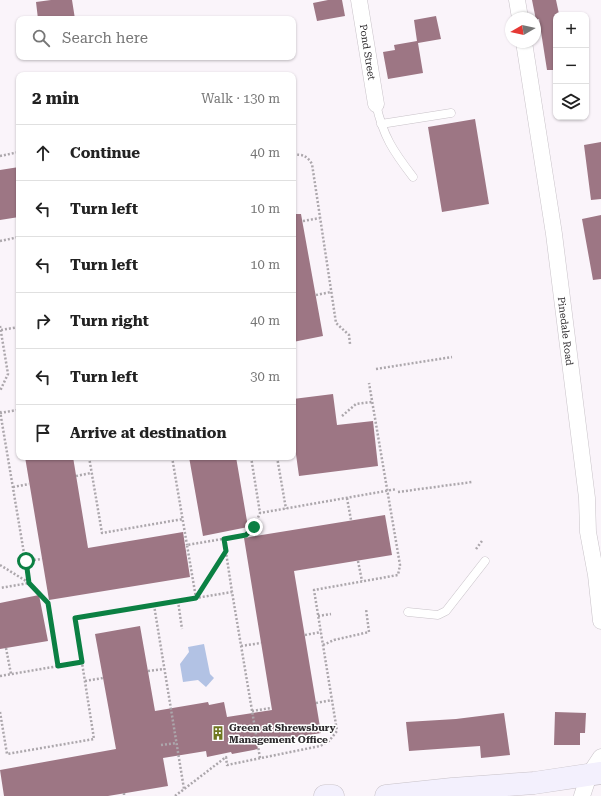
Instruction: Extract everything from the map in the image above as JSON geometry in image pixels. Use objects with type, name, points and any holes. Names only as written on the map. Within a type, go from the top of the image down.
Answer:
[{"type":"main road","points":[[386,796],[452,788],[534,783],[595,774]]},
{"type":"main road","points":[[325,796],[333,796]]},
{"type":"street","name":"Pond Street","points":[[359,0],[376,104]]},
{"type":"street","points":[[518,0],[519,12]]},
{"type":"street","name":"Pinedale Road","points":[[525,48],[554,234],[586,498],[588,532],[596,575],[601,621]]},
{"type":"street","points":[[582,796],[595,774],[601,757]]},
{"type":"lane","points":[[376,104],[380,124],[392,148],[413,177]]},
{"type":"lane","points":[[380,124],[451,113]]},
{"type":"lane","points":[[408,612],[438,615],[446,611],[485,561]]},
{"type":"path","points":[[0,156],[16,153]]},
{"type":"path","points":[[296,155],[301,154],[308,158],[312,164],[336,323],[349,334],[350,344]]},
{"type":"path","points":[[303,221],[320,218]]},
{"type":"path","points":[[0,241],[16,238]]},
{"type":"path","points":[[316,295],[331,292]]},
{"type":"path","points":[[0,326],[8,374],[0,391]]},
{"type":"path","points":[[1,330],[16,328]]},
{"type":"path","points":[[0,353],[4,352]]},
{"type":"path","points":[[376,369],[452,357]]},
{"type":"path","points":[[175,796],[226,757],[227,765],[320,746],[329,741],[337,731],[314,590],[398,575],[400,565],[369,383]]},
{"type":"path","points":[[342,416],[356,404],[372,402]]},
{"type":"path","points":[[16,410],[0,412],[29,583]]},
{"type":"path","points":[[89,460],[102,533],[183,519]]},
{"type":"path","points":[[173,460],[196,598]]},
{"type":"path","points":[[187,545],[246,535],[254,527],[260,513],[251,460]]},
{"type":"path","points":[[278,460],[286,509]]},
{"type":"path","points":[[76,476],[91,473]]},
{"type":"path","points":[[260,513],[387,491],[472,482]]},
{"type":"path","points":[[13,487],[29,484]]},
{"type":"path","points":[[347,498],[351,520]]},
{"type":"path","points":[[224,539],[260,758]]},
{"type":"path","points":[[196,598],[226,551]]},
{"type":"path","points":[[26,561],[42,559]]},
{"type":"path","points":[[358,560],[362,581]]},
{"type":"path","points":[[0,565],[29,583],[48,603],[58,666]]},
{"type":"path","points":[[0,588],[29,583]]},
{"type":"path","points":[[0,712],[7,754],[94,739],[75,618],[232,592]]},
{"type":"path","points":[[178,601],[182,629]]},
{"type":"path","points":[[154,605],[184,789]]},
{"type":"path","points":[[323,645],[334,640],[369,632],[366,609]]},
{"type":"path","points":[[318,616],[331,614]]},
{"type":"path","points":[[305,635],[321,632]]},
{"type":"path","points":[[241,646],[261,643]]},
{"type":"path","points":[[6,648],[10,674]]},
{"type":"path","points":[[0,676],[82,662]]},
{"type":"path","points":[[148,671],[164,669]]},
{"type":"path","points":[[85,681],[103,678]]},
{"type":"path","points":[[316,703],[332,700]]},
{"type":"path","points":[[252,711],[271,708]]},
{"type":"path","points":[[161,745],[177,743]]},
{"type":"path","points":[[0,745],[5,744]]},
{"type":"water","points":[[204,644],[210,674],[214,678],[206,687],[198,680],[183,682],[180,664],[189,652],[188,647]]},
{"type":"building","points":[[72,0],[75,16],[38,16],[36,2]]},
{"type":"building","points":[[328,0],[342,0],[345,16],[317,21],[313,3]]},
{"type":"building","points":[[532,0],[556,0],[559,12],[553,12],[553,70],[547,70],[541,32],[541,12],[534,12]]},
{"type":"building","points":[[436,16],[441,39],[418,43],[423,73],[388,79],[383,52],[395,50],[394,45],[417,41],[414,20]]},
{"type":"building","points":[[475,119],[489,204],[442,212],[428,127]]},
{"type":"building","points":[[601,142],[601,199],[591,200],[584,145]]},
{"type":"building","points":[[16,167],[16,217],[0,220],[0,170]]},
{"type":"building","points":[[296,214],[301,214],[323,336],[296,341]]},
{"type":"building","points":[[601,215],[601,279],[593,280],[582,219]]},
{"type":"building","points":[[333,394],[337,425],[373,421],[378,466],[299,476],[296,454],[296,399]]},
{"type":"building","points":[[26,460],[73,460],[88,548],[183,532],[190,577],[49,600]]},
{"type":"building","points":[[190,460],[237,460],[248,527],[203,536]]},
{"type":"building","points":[[385,515],[392,555],[294,571],[321,733],[257,744],[258,749],[232,754],[231,752],[207,757],[206,751],[163,758],[168,786],[108,796],[4,796],[0,770],[116,749],[95,634],[140,626],[155,711],[208,702],[209,705],[224,702],[227,717],[272,710],[244,538]]},
{"type":"building","points":[[39,595],[48,641],[0,649],[0,603]]},
{"type":"building","points":[[555,712],[586,713],[585,733],[580,733],[580,745],[554,745]]},
{"type":"building","points":[[504,713],[510,755],[481,758],[480,746],[409,751],[406,722],[456,719]]},
{"type":"place","name":"Green at Shrewsbury Management Office","points":[[218,733]]},
{"type":"route","points":[[26,561],[29,583],[32,584],[48,603],[58,666],[82,662],[75,618],[196,598],[226,551],[224,539],[246,535],[254,527]]}]
